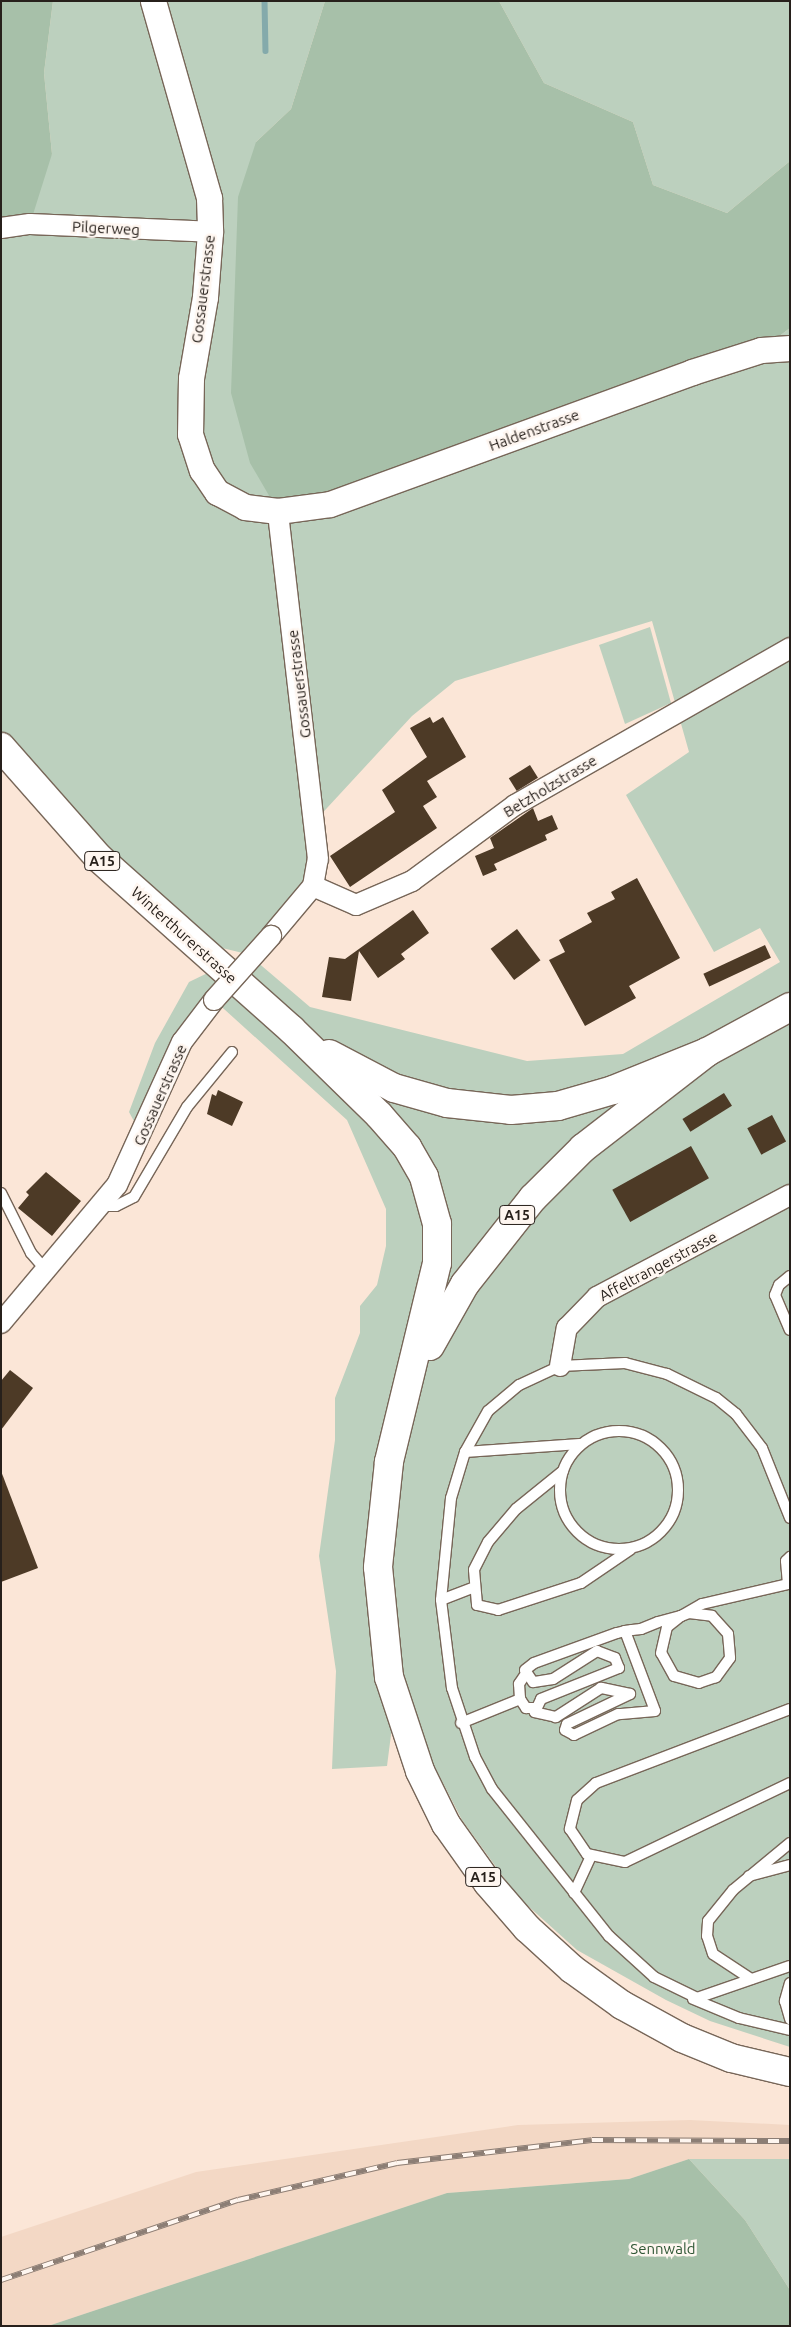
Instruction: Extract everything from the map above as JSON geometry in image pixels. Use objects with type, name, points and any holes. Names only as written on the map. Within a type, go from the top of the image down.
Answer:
[{"type":"highway","name":"Winterthurerstrasse","points":[[1,747],[99,858],[290,1029]]},
{"type":"highway","name":"A15","points":[[290,1029],[357,1070],[412,1094],[486,1108],[558,1106],[613,1090],[707,1052],[790,1007]]},
{"type":"highway","name":"A15","points":[[290,1029],[388,1124],[424,1177],[437,1224],[437,1263],[396,1432],[380,1523],[381,1629],[402,1722],[446,1824],[513,1914],[588,1982],[688,2040],[731,2058],[790,2072]]},
{"type":"highway","name":"A15","points":[[396,1432],[425,1355],[450,1308],[513,1220],[583,1148],[707,1052]]},
{"type":"street","name":"Gossauerstrasse","points":[[1,1323],[101,1206],[132,1159],[182,1042],[214,1000],[313,886],[318,859],[278,511],[245,507],[217,492],[202,470],[190,434],[191,378],[205,297],[210,232],[209,198],[153,1]]},
{"type":"street","name":"Pilgerweg","points":[[1,228],[30,224],[210,232]]},
{"type":"street","name":"Haldenstrasse","points":[[278,511],[330,504],[692,372],[761,350],[790,348]]},
{"type":"street","name":"Betzholzstrasse","points":[[313,886],[356,905],[412,880],[515,805],[790,648]]},
{"type":"street","name":"Affeltrangerstrasse","points":[[560,1366],[567,1328],[597,1297],[790,1196]]},
{"type":"lane","points":[[101,1206],[116,1206],[134,1197],[187,1107],[232,1052]]},
{"type":"lane","points":[[1,1193],[30,1253],[46,1270]]},
{"type":"lane","points":[[790,1276],[778,1285],[775,1295],[790,1330]]},
{"type":"lane","points":[[790,1518],[762,1448],[736,1414],[716,1398],[667,1374],[632,1365],[560,1366],[519,1385],[488,1411],[464,1452],[451,1498],[441,1600],[446,1656],[461,1722],[492,1789],[574,1893],[629,1957],[685,1995],[740,2018],[790,2030]]},
{"type":"lane","points":[[464,1452],[580,1444],[604,1432],[630,1431],[655,1442],[672,1462],[678,1488],[673,1514],[656,1535],[633,1547],[581,1583],[498,1610],[482,1609],[474,1600],[472,1588],[474,1570],[488,1542],[516,1509],[563,1471],[580,1444]]},
{"type":"lane","points":[[563,1471],[561,1502],[575,1530],[601,1546],[633,1547]]},
{"type":"lane","points":[[628,1698],[630,1694],[624,1691],[601,1688],[556,1718],[526,1708],[520,1699],[519,1684],[534,1663],[625,1631],[681,1616],[697,1612],[712,1616],[728,1634],[731,1650],[727,1665],[708,1681],[682,1680],[663,1662],[663,1635],[681,1616],[743,1591],[788,1584],[786,1562],[790,1557]]},
{"type":"lane","points":[[441,1600],[472,1588]]},
{"type":"lane","points":[[537,1712],[574,1735],[618,1714],[655,1710],[625,1631]]},
{"type":"lane","points":[[525,1675],[533,1682],[553,1678],[597,1650],[615,1658],[620,1668]]},
{"type":"lane","points":[[537,1712],[541,1699],[636,1661]]},
{"type":"lane","points":[[564,1730],[573,1720],[648,1690]]},
{"type":"lane","points":[[461,1722],[520,1699]]},
{"type":"lane","points":[[790,1709],[584,1791],[572,1810],[570,1829],[591,1856],[611,1862],[639,1857],[790,1783]]},
{"type":"lane","points":[[751,1979],[717,1958],[706,1936],[711,1913],[748,1876],[790,1843]]},
{"type":"lane","points":[[574,1893],[591,1856]]},
{"type":"lane","points":[[748,1876],[790,1865]]},
{"type":"lane","points":[[685,1995],[707,1997],[790,1966]]},
{"type":"lane","points":[[790,1983],[785,2001],[790,2019]]},
{"type":"shaded area","points":[[690,2120],[790,2125],[790,2159],[689,2159],[629,2179],[447,2193],[48,2326],[1,2326],[1,2237],[196,2172],[518,2125]]},
{"type":"green space","points":[[1,1],[53,1],[44,73],[52,154],[30,224],[1,228]]},
{"type":"green space","points":[[53,1],[325,1],[291,109],[256,142],[761,350],[790,328],[790,2047],[710,2021],[666,2000],[577,1950],[517,1896],[462,1820],[428,1754],[400,1665],[387,1766],[332,1769],[336,1671],[319,1556],[335,1440],[335,1398],[360,1333],[360,1306],[377,1285],[386,1246],[386,1209],[347,1120],[214,1000],[142,1136],[129,1112],[155,1043],[189,982],[247,954],[218,947],[99,858],[1,747],[1,228],[52,154],[44,73]],"holes":[[[652,621],[689,752],[626,795],[714,952],[760,928],[780,962],[623,1054],[527,1061],[310,1007],[248,954],[313,886],[315,821],[412,716],[455,681]]]},
{"type":"green space","points":[[325,1],[499,1],[544,83],[633,122],[653,185],[727,213],[790,161],[790,328],[761,350],[278,511],[250,463],[231,393],[238,197],[256,142],[291,109]]},
{"type":"green space","points":[[499,1],[790,1],[790,161],[727,213],[653,185],[633,122],[544,83]]},
{"type":"green space","points":[[650,627],[671,703],[625,724],[599,645]]},
{"type":"green space","points":[[689,2159],[790,2159],[790,2290],[745,2220]]},
{"type":"green space","name":"Sennwald","points":[[689,2159],[745,2220],[790,2290],[790,2326],[48,2326],[447,2193],[629,2179]]},
{"type":"building","points":[[430,717],[433,723],[443,717],[466,757],[427,781],[437,797],[423,806],[437,828],[350,887],[330,856],[395,812],[382,790],[427,757],[410,728]]},
{"type":"building","points":[[530,765],[538,778],[517,791],[509,778]]},
{"type":"building","points":[[533,808],[538,821],[552,815],[558,829],[545,835],[547,840],[494,864],[497,870],[483,876],[475,856],[494,848],[490,838]]},
{"type":"building","points":[[637,878],[680,958],[629,986],[636,998],[585,1026],[549,960],[565,952],[559,940],[592,922],[587,913],[615,899],[611,892]]},
{"type":"building","points":[[413,910],[429,933],[401,954],[405,959],[378,978],[359,951],[351,1001],[322,997],[329,957],[345,959]]},
{"type":"building","points":[[517,929],[540,960],[514,980],[491,949]]},
{"type":"building","points":[[765,945],[771,958],[709,986],[703,974]]},
{"type":"building","points":[[218,1090],[243,1102],[232,1126],[207,1114],[212,1094],[216,1096]]},
{"type":"building","points":[[724,1093],[732,1106],[690,1132],[682,1119]]},
{"type":"building","points":[[772,1115],[786,1141],[761,1155],[747,1128]]},
{"type":"building","points":[[691,1146],[709,1178],[630,1222],[612,1190]]},
{"type":"building","points":[[46,1172],[81,1201],[52,1236],[18,1208],[29,1195],[26,1192]]},
{"type":"building","points":[[10,1370],[33,1388],[1,1430],[1,1381]]},
{"type":"building","points":[[1,1471],[38,1568],[1,1582]]},
{"type":"waterway","points":[[265,1],[266,51]]},
{"type":"railway","points":[[1,2280],[238,2200],[397,2163],[592,2140],[790,2141]]}]
